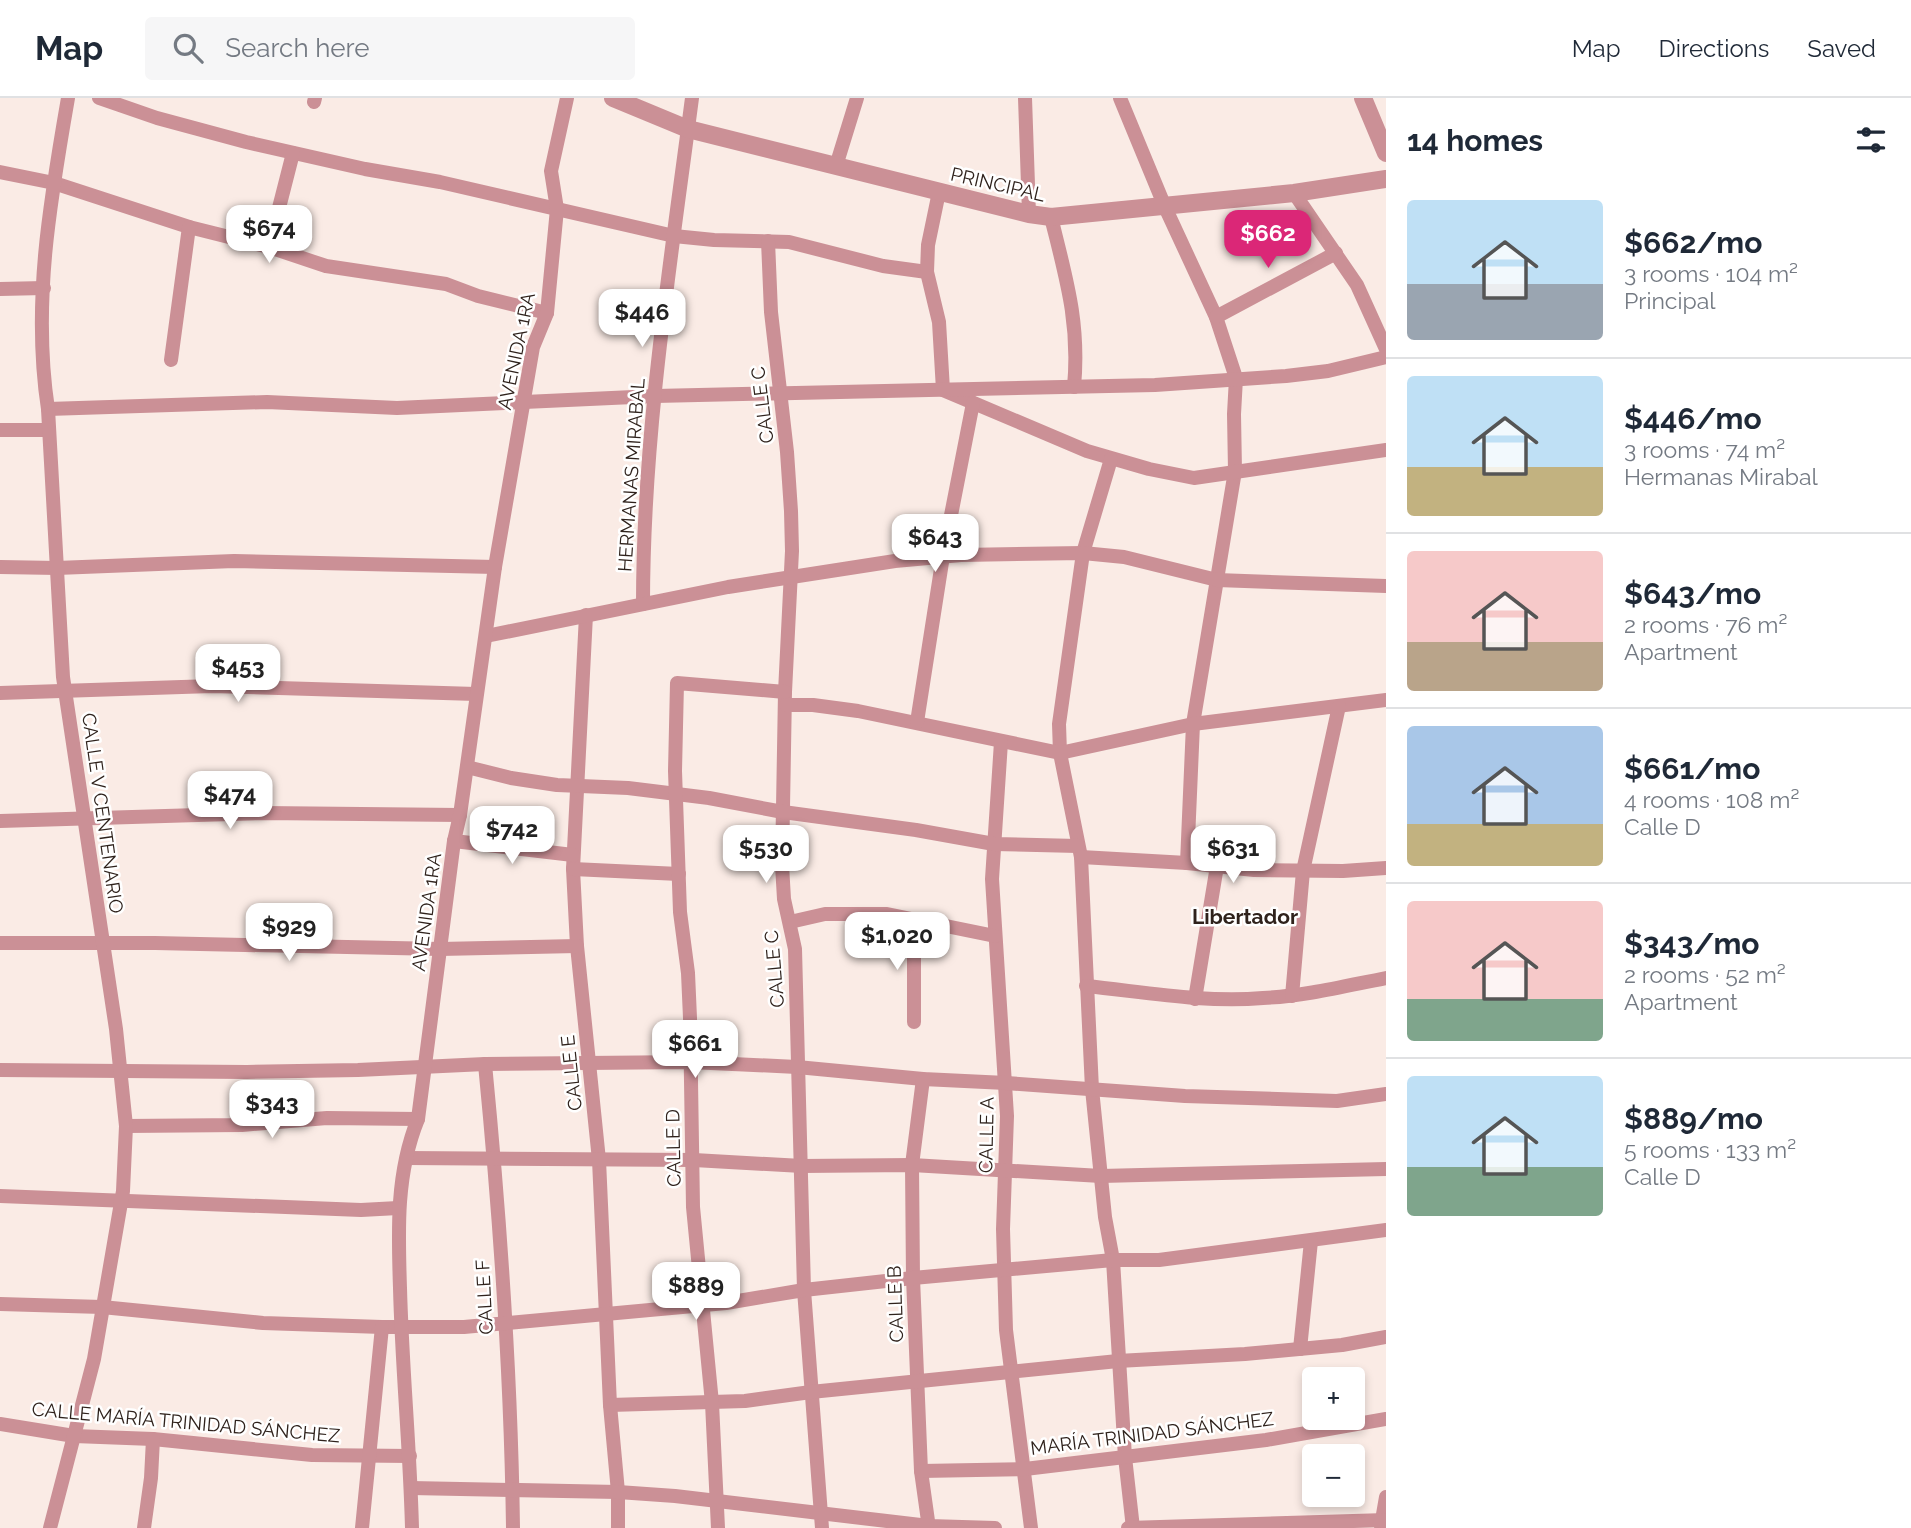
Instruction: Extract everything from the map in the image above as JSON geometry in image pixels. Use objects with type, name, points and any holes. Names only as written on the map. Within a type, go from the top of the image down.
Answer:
[{"type":"street","name":"CALLE V CENTENARIO","points":[[50,1528],[94,1359],[126,1157],[121,1071],[63,677],[57,608],[48,409],[43,377],[41,322],[44,262],[68,98]]},
{"type":"street","points":[[99,98],[157,118],[293,153],[365,169],[440,181],[674,236],[789,242],[883,266],[927,272]]},
{"type":"street","name":"AVENIDA 1RA","points":[[412,1528],[401,1327],[398,1208],[409,1141],[418,1119],[454,841],[495,567],[533,347],[547,313],[557,209],[551,171],[567,98]]},
{"type":"street","name":"PRINCIPAL","points":[[613,98],[688,129],[1029,214],[1051,217],[1294,193],[1386,178]]},
{"type":"street","name":"HERMANAS MIRABAL","points":[[643,604],[643,532],[655,396],[692,98]]},
{"type":"street","points":[[836,166],[857,98]]},
{"type":"street","points":[[1025,98],[1029,214]]},
{"type":"street","points":[[1120,98],[1165,207],[1216,317],[1236,378],[1235,471],[1193,724],[1187,863]]},
{"type":"street","points":[[1363,98],[1386,153]]},
{"type":"street","points":[[269,247],[293,153]]},
{"type":"street","points":[[0,172],[54,183],[189,227],[269,247],[326,266],[446,284],[478,296],[547,313]]},
{"type":"street","points":[[939,192],[928,245],[927,272],[939,322],[943,390]]},
{"type":"street","points":[[1294,193],[1357,285],[1386,349]]},
{"type":"street","points":[[1051,217],[1075,323],[1077,352],[1074,387]]},
{"type":"street","points":[[171,360],[189,227]]},
{"type":"street","name":"CALLE C","points":[[768,241],[771,312],[791,511],[792,551],[789,577],[782,865],[784,899],[797,973],[804,1290],[821,1521]]},
{"type":"street","points":[[1216,317],[1336,253]]},
{"type":"street","points":[[0,289],[44,288]]},
{"type":"street","points":[[48,409],[267,402],[397,408],[655,396],[1155,385],[1328,370],[1386,357]]},
{"type":"street","points":[[943,390],[1111,459],[1194,478],[1386,450]]},
{"type":"street","points":[[917,722],[943,556],[973,402]]},
{"type":"street","points":[[0,430],[48,430]]},
{"type":"street","points":[[1111,459],[1083,553],[1060,706],[1060,753],[1079,851],[1093,1088],[1101,1175],[1113,1260],[1131,1528],[1383,1523],[1386,1497]]},
{"type":"street","points":[[486,636],[789,577],[943,556],[1028,552],[1083,553],[1124,557],[1217,580],[1386,586]]},
{"type":"street","points":[[0,567],[57,568],[233,561],[495,567]]},
{"type":"street","name":"CALLE E","points":[[586,615],[573,862],[577,946],[598,1160],[618,1528]]},
{"type":"street","name":"CALLE D","points":[[718,1528],[712,1403],[693,1207],[688,973],[680,912],[677,683],[786,699]]},
{"type":"street","points":[[0,693],[212,686],[476,694]]},
{"type":"street","points":[[786,699],[917,722],[1060,753],[1193,724],[1386,700]]},
{"type":"street","points":[[1292,996],[1303,871],[1339,706]]},
{"type":"street","name":"CALLE A","points":[[1001,742],[992,879],[1007,1115],[1004,1171],[1006,1330],[1031,1528]]},
{"type":"street","points":[[467,767],[511,778],[557,785],[628,788],[709,798],[994,844],[1254,870],[1386,868]]},
{"type":"street","points":[[0,821],[263,813],[460,815]]},
{"type":"street","points":[[454,841],[573,862],[679,874]]},
{"type":"street","points":[[1195,999],[1217,866]]},
{"type":"street","points":[[790,922],[825,914],[887,914],[914,922],[995,936]]},
{"type":"street","points":[[914,922],[914,1022]]},
{"type":"street","points":[[0,943],[440,950],[577,946]]},
{"type":"street","points":[[1086,986],[1195,999],[1261,999],[1292,996],[1386,978]]},
{"type":"street","points":[[0,1070],[275,1072],[485,1064],[690,1062],[797,1067],[923,1079],[1185,1096],[1337,1101],[1386,1094]]},
{"type":"street","name":"CALLE F","points":[[485,1064],[505,1324],[513,1528]]},
{"type":"street","name":"CALLE B","points":[[923,1079],[912,1165],[913,1278],[922,1471],[929,1527]]},
{"type":"street","points":[[126,1126],[242,1125],[327,1118],[418,1119]]},
{"type":"street","points":[[407,1158],[694,1160],[802,1166],[912,1165],[1101,1175],[1386,1169]]},
{"type":"street","points":[[0,1196],[348,1210],[398,1208]]},
{"type":"street","points":[[0,1304],[102,1307],[263,1323],[464,1327],[726,1303],[804,1290],[913,1278],[1113,1260],[1159,1260],[1386,1230]]},
{"type":"street","points":[[1300,1349],[1311,1241]]},
{"type":"street","points":[[362,1528],[382,1327]]},
{"type":"street","points":[[610,1405],[712,1403],[1118,1361],[1342,1345],[1386,1337]]},
{"type":"street","name":"MARÍA TRINIDAD SÁNCHEZ","points":[[922,1471],[1025,1469],[1266,1440],[1386,1419]]},
{"type":"street","name":"CALLE MARÍA TRINIDAD SÁNCHEZ","points":[[0,1424],[74,1436],[153,1439],[312,1455],[410,1456]]},
{"type":"street","points":[[144,1528],[153,1439]]},
{"type":"street","points":[[411,1488],[618,1492],[717,1501],[821,1521],[995,1528]]},
{"type":"district","name":"Libertador","points":[[1245,916]]}]
